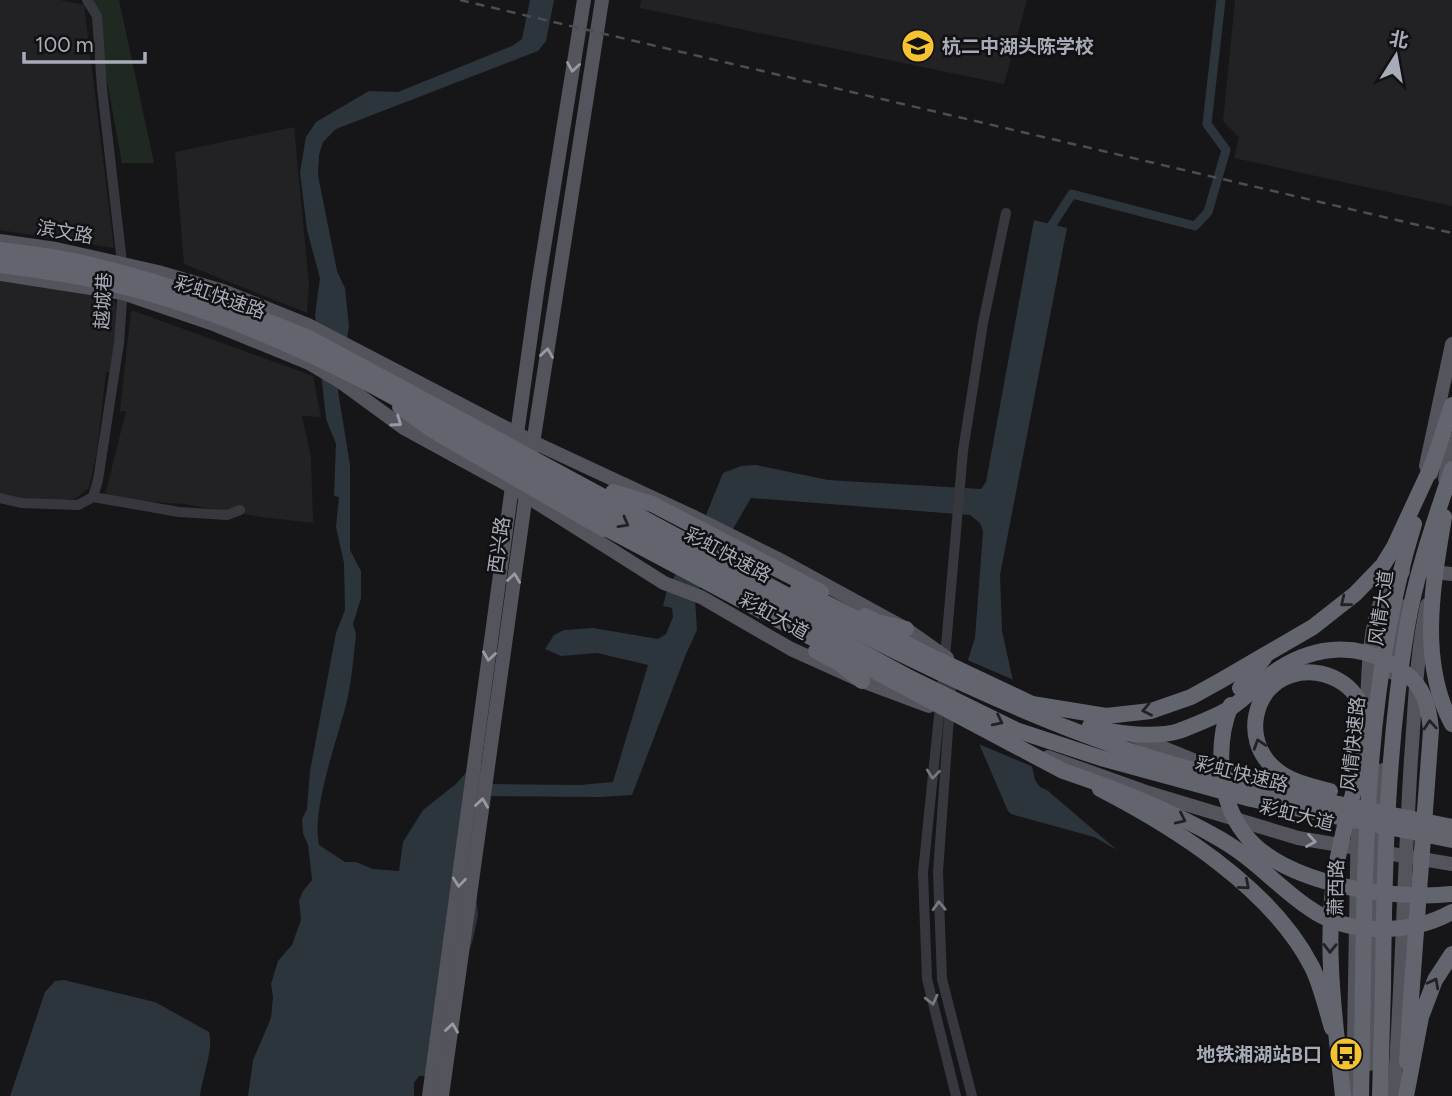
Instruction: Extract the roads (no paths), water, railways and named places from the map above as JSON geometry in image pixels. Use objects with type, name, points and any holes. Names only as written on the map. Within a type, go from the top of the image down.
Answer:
[{"type":"highway","name":"彩虹快速路","points":[[0,250],[94,265],[198,295],[309,338],[363,373],[910,678],[1016,730],[1101,758],[1228,793],[1294,809],[1452,840]]},
{"type":"highway","name":"彩虹快速路","points":[[0,265],[90,279],[134,290],[363,373],[917,664],[1012,706],[1112,745],[1164,762],[1274,789],[1452,827]]},
{"type":"highway","points":[[363,373],[450,404],[674,526],[923,653],[1105,732],[1175,732],[1233,706],[1273,673],[1298,658],[1317,651],[1334,649],[1367,653],[1401,668],[1424,694],[1431,730],[1415,922],[1406,1096]]},
{"type":"highway","points":[[363,373],[434,431],[596,523],[1111,795],[1206,853],[1264,901],[1282,922],[1312,967],[1338,1047]]},
{"type":"highway","name":"风情快速路","points":[[1361,1096],[1365,869],[1378,700],[1396,586],[1452,405]]},
{"type":"highway","points":[[1027,698],[1106,716],[1151,711],[1191,697],[1274,650],[1339,608],[1383,565],[1401,534],[1433,463]]},
{"type":"highway","name":"风情快速路","points":[[1380,1096],[1384,879],[1395,710],[1414,591],[1452,468]]},
{"type":"highway","points":[[1452,485],[1434,578],[1432,636],[1438,687],[1452,724]]},
{"type":"highway","points":[[613,492],[652,504],[877,622],[906,629]]},
{"type":"highway","points":[[596,523],[658,567],[839,663],[862,681]]},
{"type":"highway","points":[[1274,650],[1256,666],[1240,688],[1229,710],[1223,734],[1223,784],[1229,807],[1244,835],[1266,854],[1292,869],[1318,879],[1381,893],[1426,896],[1452,894]]},
{"type":"highway","points":[[1343,1096],[1329,970],[1331,909],[1343,831],[1349,808],[1353,796],[1361,767],[1364,752],[1365,716],[1356,694],[1349,686],[1340,680],[1316,673],[1290,675],[1265,694],[1257,712],[1255,734],[1263,757],[1281,774],[1314,787],[1349,795],[1360,798],[1452,818]]},
{"type":"highway","points":[[1063,771],[1100,783],[1220,839],[1256,863],[1311,910],[1325,917],[1364,927],[1402,928],[1422,925],[1452,912]]},
{"type":"highway","points":[[1406,1096],[1421,1017],[1435,980],[1452,954]]},
{"type":"main road","name":"西兴路","points":[[429,1096],[512,487],[516,433],[584,0]]},
{"type":"main road","name":"西兴路","points":[[443,1096],[534,442],[602,0]]},
{"type":"main road","name":"滨文路","points":[[0,241],[123,263]]},
{"type":"main road","name":"彩虹大道","points":[[123,263],[223,291],[308,325],[534,442],[692,516],[906,629],[953,661],[1027,698],[1193,760],[1379,806],[1452,818]]},
{"type":"main road","points":[[0,274],[123,293]]},
{"type":"main road","name":"彩虹大道","points":[[123,293],[211,323],[309,363],[341,382],[404,428],[512,487],[664,583],[701,597],[791,649],[862,681],[945,713],[1036,753],[1149,793],[1298,838],[1452,864]]},
{"type":"main road","name":"风情大道","points":[[1372,981],[1379,806],[1406,569],[1452,344]]},
{"type":"main road","points":[[1394,1096],[1415,706],[1452,440]]},
{"type":"main road","points":[[1433,572],[1452,509]]},
{"type":"main road","points":[[1406,569],[1452,574]]},
{"type":"main road","name":"萧西路","points":[[1353,1096],[1356,848],[1373,630],[1380,603],[1390,586],[1406,569]]},
{"type":"main road","points":[[1367,704],[1392,682]]},
{"type":"main road","points":[[1354,1028],[1372,981]]},
{"type":"main road","points":[[1368,1096],[1372,981]]},
{"type":"street","name":"越城巷","points":[[87,0],[97,16],[102,88],[123,263],[119,343],[98,480],[93,497]]},
{"type":"street","points":[[956,1096],[927,979],[923,873],[953,661],[960,482],[983,323],[1006,213]]},
{"type":"street","points":[[0,498],[21,503],[78,505],[93,497],[178,512],[227,516],[240,510]]},
{"type":"street","points":[[945,713],[938,872],[942,979],[972,1096]]},
{"type":"waterway","points":[[1046,234],[1072,194],[1195,226],[1208,212],[1226,150],[1207,124],[1221,0]]},
{"type":"railway","points":[[460,0],[1452,233]]},
{"type":"place","name":"杭二中湖头陈学校","points":[[918,46]]},
{"type":"place","name":"地铁湘湖站B口","points":[[1346,1054]]}]
